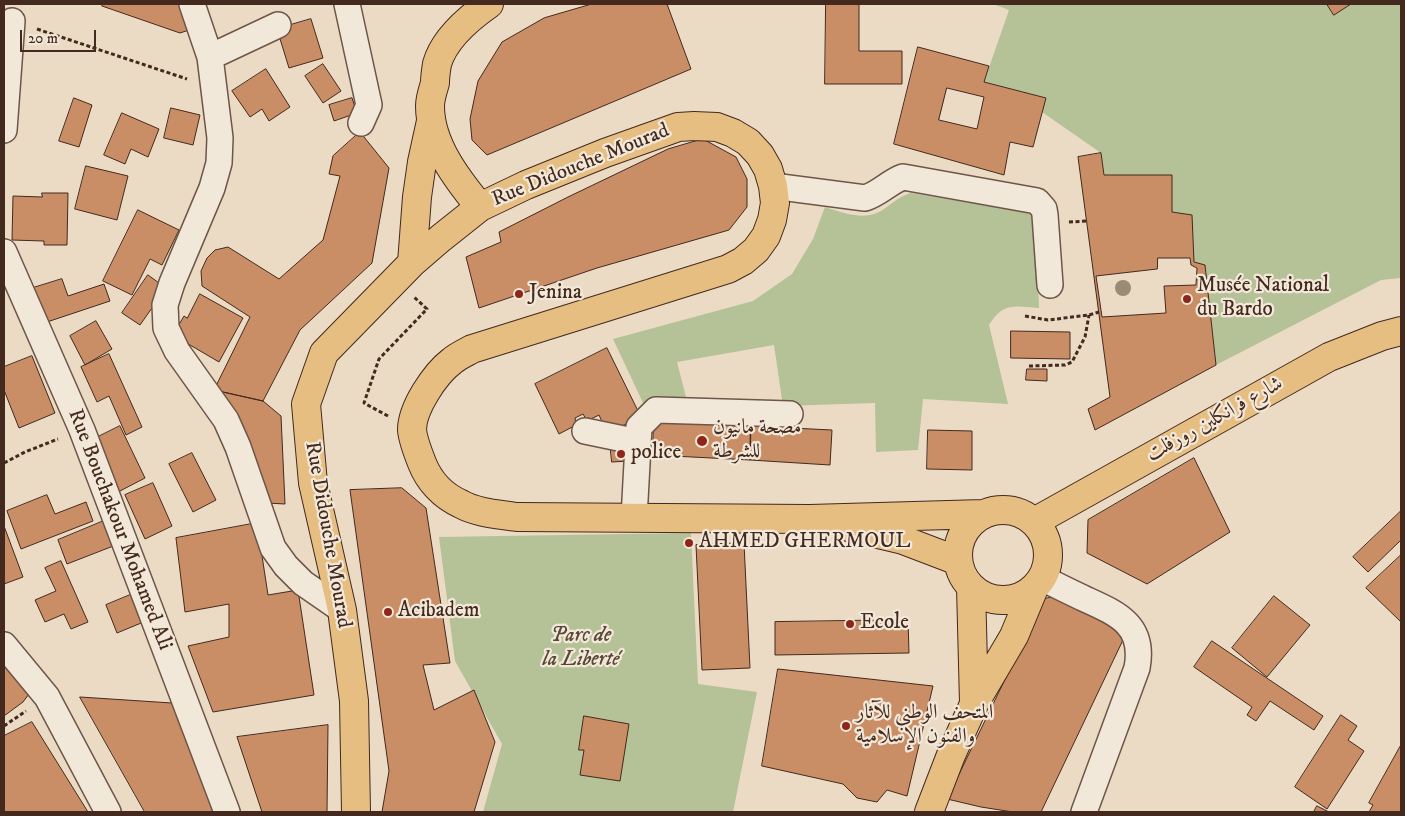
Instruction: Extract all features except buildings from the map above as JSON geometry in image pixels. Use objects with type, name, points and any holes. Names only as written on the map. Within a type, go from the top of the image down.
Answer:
[{"type":"main road","points":[[404,272],[422,162],[431,121],[430,104],[437,64],[446,46],[461,27],[489,4]]},
{"type":"main road","points":[[431,121],[441,149],[454,174],[480,207]]},
{"type":"main road","name":"Rue Didouche Mourad","points":[[356,812],[354,702],[342,610],[313,483],[306,404],[324,353],[404,272],[441,238],[480,207],[526,184],[678,127],[717,127],[733,133],[748,142],[760,154],[774,186],[775,203],[772,220],[766,236],[756,250],[743,261],[728,269],[472,349],[452,361],[435,377],[423,397],[412,429]]},
{"type":"main road","name":"شارع فرانكلين روزفلت","points":[[1034,522],[1330,357],[1382,336],[1401,331]]},
{"type":"main road","points":[[412,429],[418,454],[425,470],[434,484],[447,496],[462,505],[478,510],[517,517],[810,519],[983,514],[996,510],[1009,510],[1022,514],[1034,522],[1046,542],[1047,566],[1014,636],[974,704],[951,755],[929,812]]},
{"type":"main road","points":[[983,514],[971,522],[962,534],[958,547],[958,561],[962,576],[971,587],[982,595],[996,600],[1010,600],[1023,596],[1038,583]]},
{"type":"main road","points":[[810,519],[903,540],[958,561]]},
{"type":"main road","points":[[971,587],[974,704]]},
{"type":"street","points":[[192,4],[210,57],[220,138],[219,163],[212,188],[172,283],[165,305],[166,328],[177,351],[226,420],[238,447],[273,548],[286,566],[303,582],[342,610]]},
{"type":"street","points":[[346,4],[369,105],[361,123]]},
{"type":"street","points":[[4,130],[10,19]]},
{"type":"street","points":[[210,57],[278,25]]},
{"type":"street","points":[[774,186],[865,198],[872,196],[903,177],[1037,201],[1044,209],[1045,215],[1050,286]]},
{"type":"street","name":"Rue Bouchakour Mohamed Ali","points":[[4,252],[82,430],[227,812]]},
{"type":"street","points":[[634,518],[640,427],[656,410],[790,414]]},
{"type":"street","points":[[585,431],[638,442]]},
{"type":"street","points":[[1038,583],[1114,612],[1130,626],[1136,636],[1139,658],[1084,812]]},
{"type":"street","points":[[4,645],[47,697],[108,812]]},
{"type":"path","points":[[10,19],[214,88]]},
{"type":"path","points":[[404,272],[427,309],[379,359],[364,403],[412,429]]},
{"type":"path","points":[[1025,316],[1048,320],[1099,312]]},
{"type":"path","points":[[1029,366],[1065,365],[1072,362],[1085,337],[1089,315]]},
{"type":"path","points":[[4,463],[25,452],[82,430]]},
{"type":"green space","points":[[993,4],[1401,4],[1401,278],[1381,280],[1216,365],[1205,266],[1194,262],[1172,212],[1172,176],[1104,175],[1101,153],[1042,112],[1045,98],[984,82],[1009,10]]},
{"type":"green space","points":[[911,193],[1030,213],[1036,222],[1039,308],[1016,306],[1004,309],[999,312],[989,325],[1008,404],[923,399],[918,450],[876,452],[875,403],[783,406],[774,345],[677,362],[686,397],[645,407],[613,339],[753,301],[792,274],[813,239],[825,207],[855,215],[870,215],[877,213]]},
{"type":"green space","name":"Parc de la Liberté","points":[[691,533],[698,684],[757,692],[733,812],[483,812],[502,744],[455,661],[439,537]]},
{"type":"place","name":"Jenina","points":[[519,294]]},
{"type":"place","name":"Musée National du Bardo","points":[[1187,299]]},
{"type":"place","name":"مصحة مانيون للشرطة","points":[[702,441]]},
{"type":"place","name":"police","points":[[621,454]]},
{"type":"place","name":"AHMED GHERMOUL","points":[[689,543]]},
{"type":"place","name":"Acibadem","points":[[388,612]]},
{"type":"place","name":"Ecole","points":[[850,624]]},
{"type":"place","name":"المتحف الوطني للآثار والفنون الإسلامية","points":[[846,726]]}]
